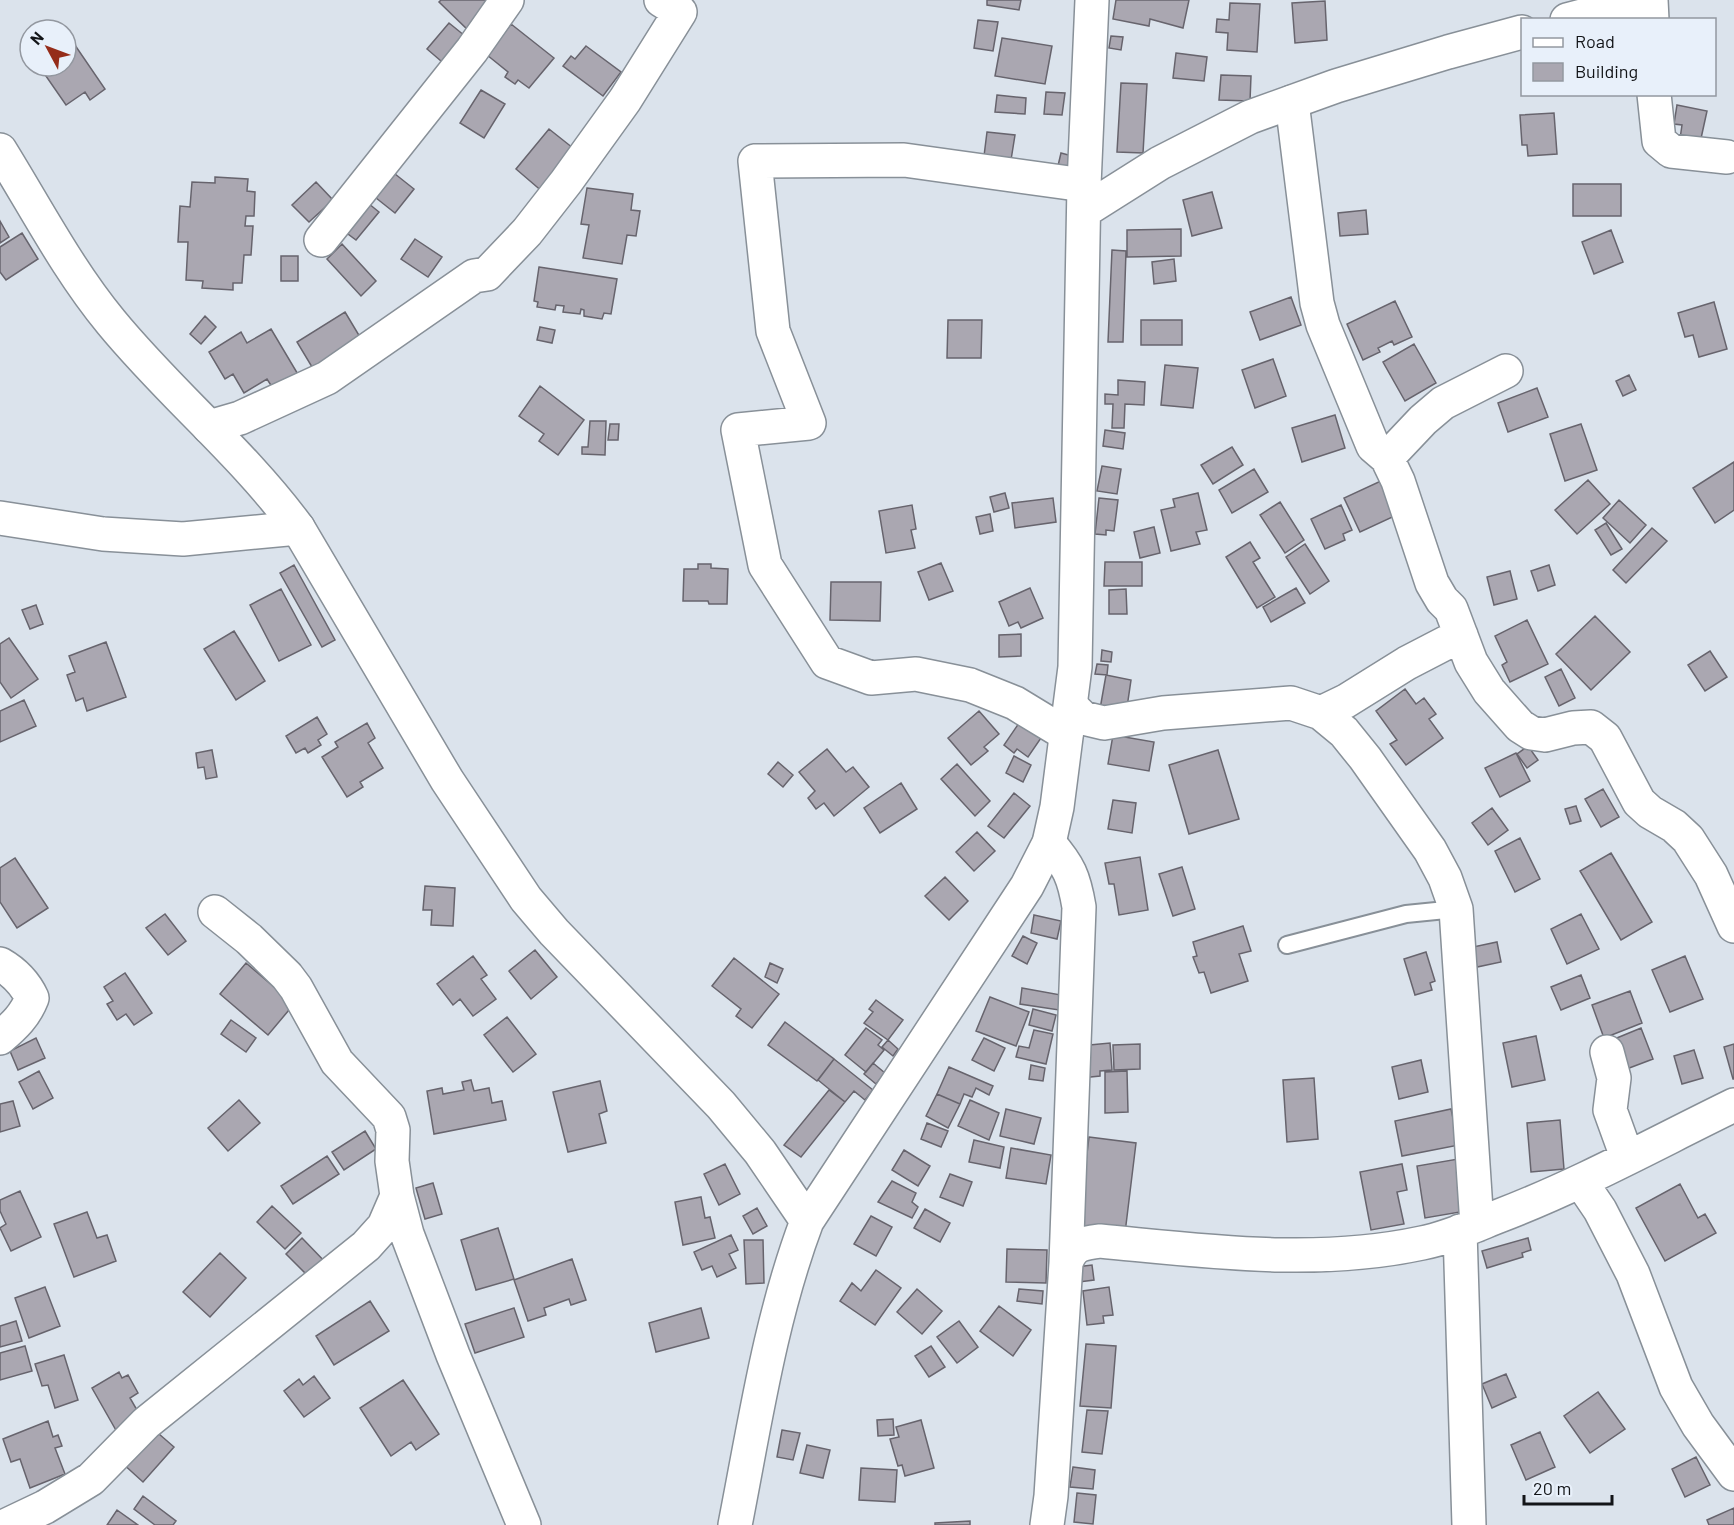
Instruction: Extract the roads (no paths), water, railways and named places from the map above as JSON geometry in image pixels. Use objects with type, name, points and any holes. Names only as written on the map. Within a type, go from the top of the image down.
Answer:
[{"type":"street","points":[[321,240],[472,50],[507,0]]},
{"type":"street","points":[[209,427],[240,418],[327,378],[474,276],[486,274],[533,224],[625,100],[680,12],[661,0]]},
{"type":"street","points":[[735,1525],[779,1305],[807,1221],[1027,886],[1049,843],[1061,782],[1075,667],[1084,198],[1092,0]]},
{"type":"street","points":[[1575,18],[1642,0]]},
{"type":"street","points":[[1651,0],[1652,18]]},
{"type":"street","points":[[1469,1525],[1468,1228],[1456,909],[1445,878],[1430,850],[1365,758],[1344,732],[1321,712],[1291,703],[1163,713],[1104,723],[1083,718],[1068,720],[1015,704],[970,685],[916,674],[871,678],[827,662],[765,565],[738,430],[809,423],[773,331],[754,161],[904,160],[1084,198],[1136,177],[1208,137],[1250,117],[1448,52],[1521,32]]},
{"type":"street","points":[[1654,96],[1659,141],[1671,151],[1727,157]]},
{"type":"street","points":[[1292,102],[1312,274],[1323,325],[1373,446],[1387,458],[1408,505],[1432,583],[1456,620],[1471,662],[1489,691],[1520,726],[1531,733],[1545,735],[1573,728],[1591,728],[1605,738],[1639,802],[1650,812],[1674,826],[1688,839],[1711,875],[1734,926]]},
{"type":"street","points":[[0,150],[84,285],[112,323],[278,501],[298,528],[447,780],[526,899],[554,932],[721,1105],[760,1152],[807,1221]]},
{"type":"street","points":[[1387,458],[1423,420],[1443,403],[1506,370]]},
{"type":"street","points":[[0,518],[103,534],[183,539],[298,528]]},
{"type":"street","points":[[1321,712],[1346,701],[1407,663],[1461,635]]},
{"type":"street","points":[[1047,1525],[1051,1496],[1066,1263],[1080,907],[1075,883],[1065,861],[1049,843]]},
{"type":"street","points":[[215,912],[249,939],[287,976],[337,1062],[389,1116],[393,1130],[392,1161],[397,1196],[407,1234],[524,1525]]},
{"type":"street","points":[[0,964],[21,980],[32,998],[19,1022],[0,1038]]},
{"type":"street","points":[[1607,1052],[1614,1078],[1610,1110],[1627,1157]]},
{"type":"street","points":[[1066,1263],[1069,1254],[1076,1246],[1086,1242],[1256,1255],[1308,1256],[1364,1253],[1424,1243],[1468,1228],[1581,1182],[1734,1105]]},
{"type":"street","points":[[1581,1182],[1600,1210],[1633,1274],[1676,1388],[1698,1425],[1734,1474]]},
{"type":"street","points":[[7,1525],[45,1507],[91,1479],[146,1422],[366,1246],[384,1226],[397,1196]]},
{"type":"lane","points":[[1287,945],[1406,914],[1456,909]]}]
